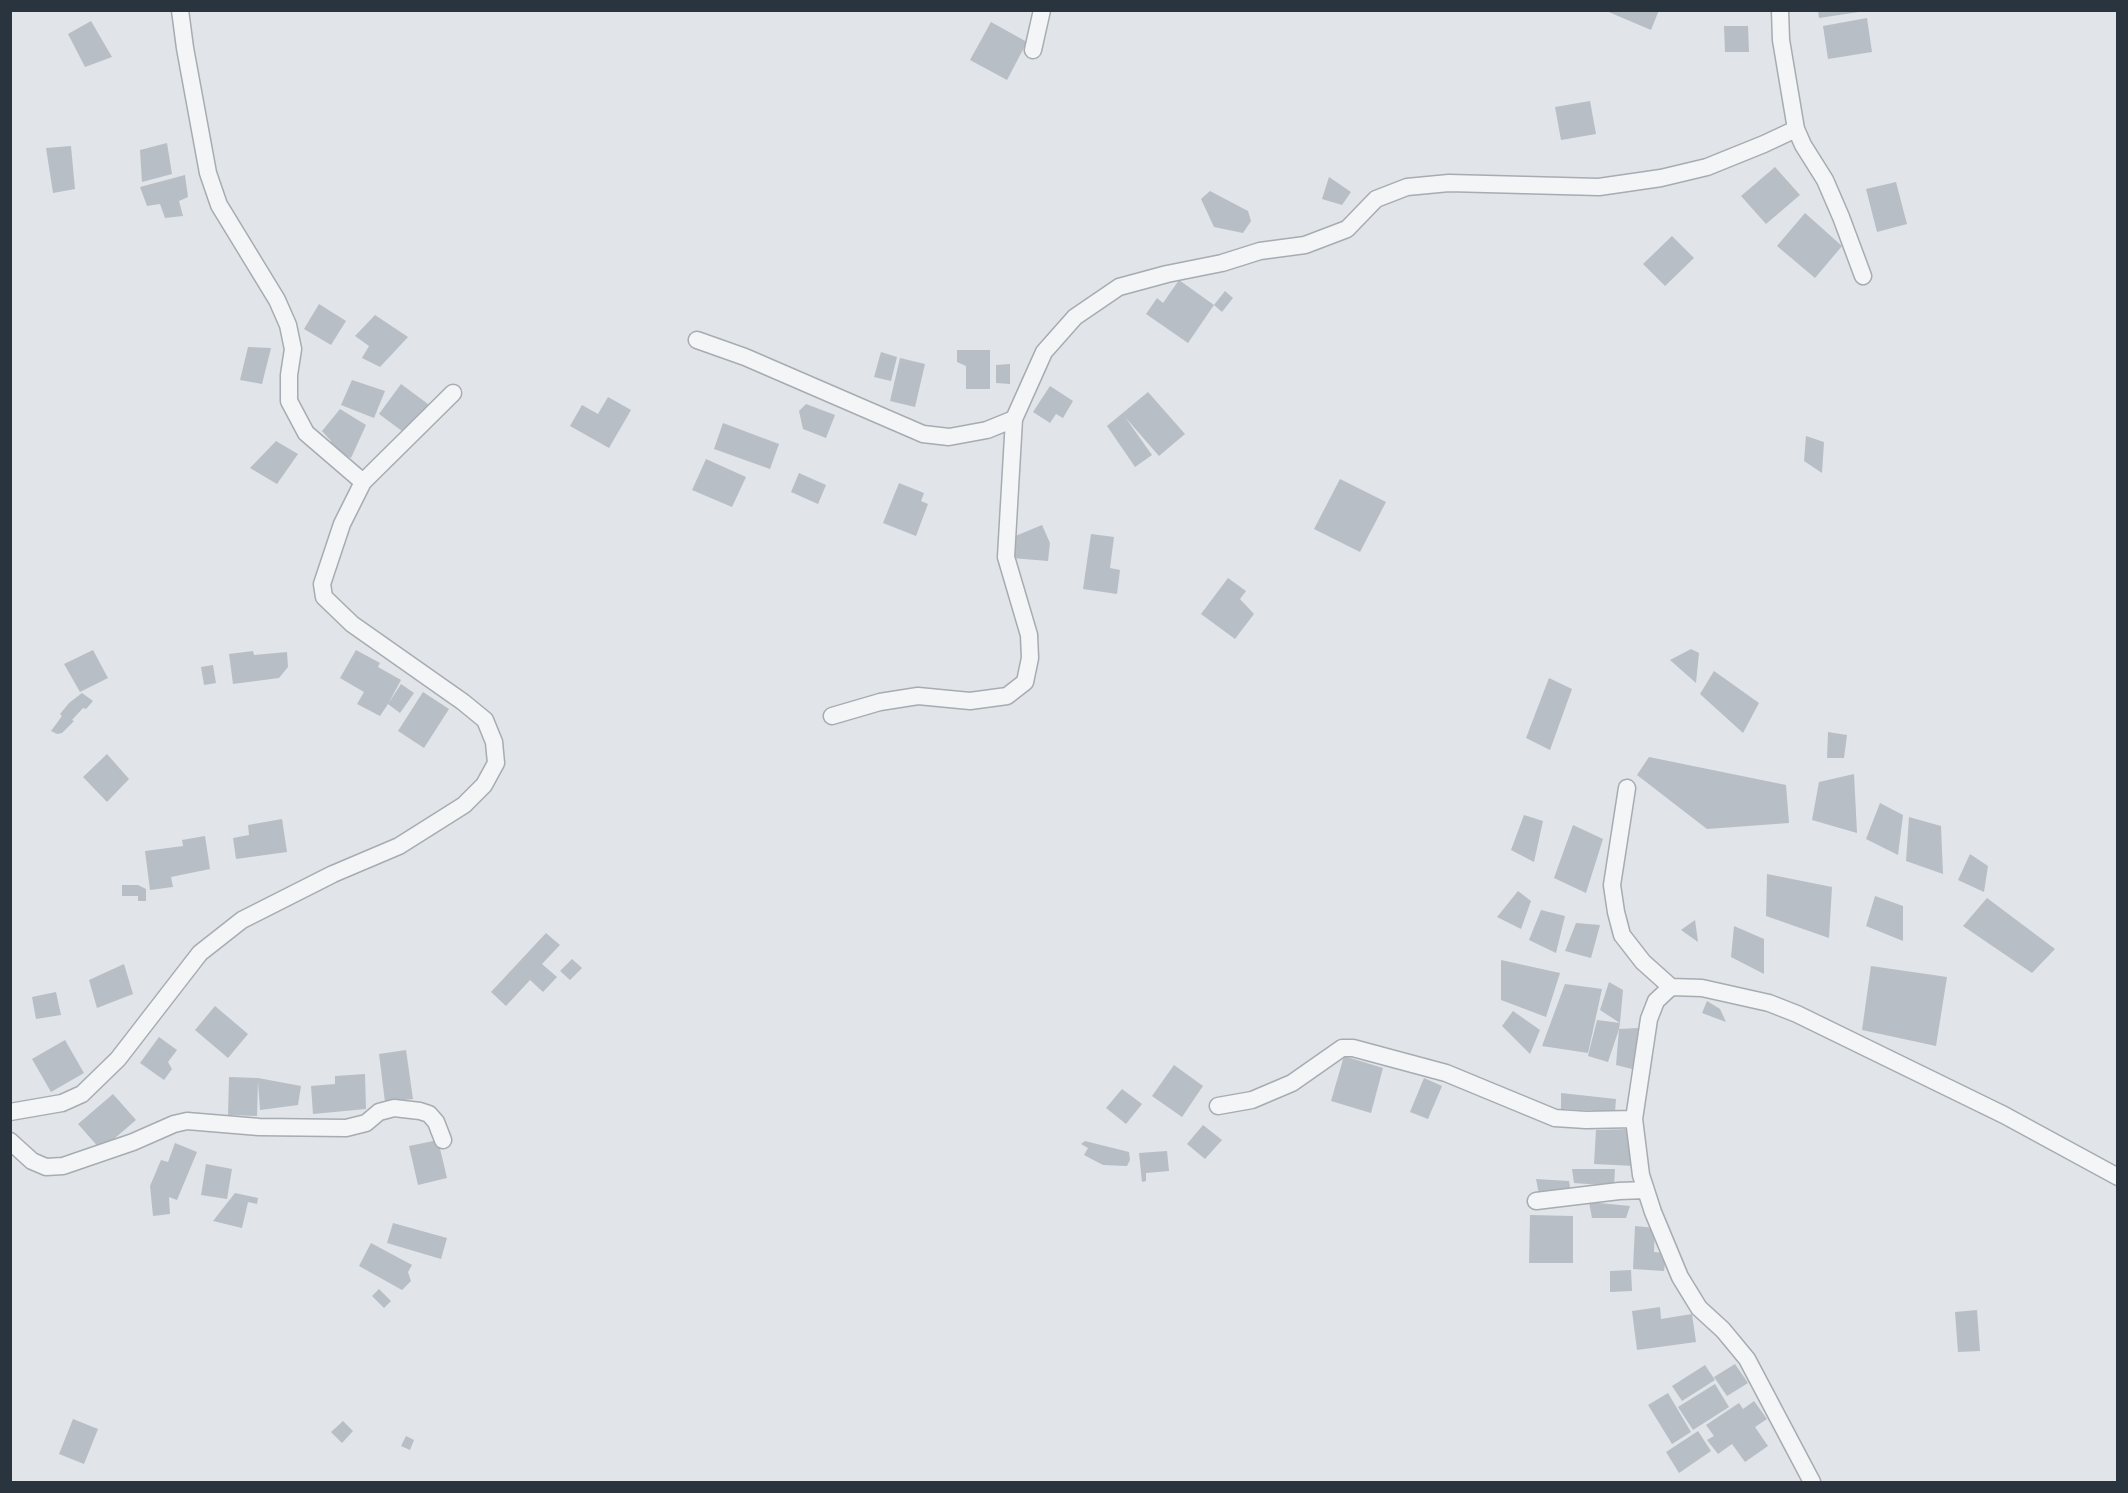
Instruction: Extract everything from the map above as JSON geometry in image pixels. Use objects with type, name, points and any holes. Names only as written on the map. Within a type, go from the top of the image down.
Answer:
[{"type":"street","points":[[180,10],[185,48],[212,184],[219,205],[277,300],[288,325],[293,348],[289,375],[289,401],[306,433],[363,482]]},
{"type":"street","points":[[1033,50],[1042,10]]},
{"type":"street","points":[[1780,10],[1782,40],[1796,129],[1803,145],[1825,180],[1863,276]]},
{"type":"street","points":[[832,716],[880,702],[918,696],[970,701],[1007,696],[1025,682],[1030,658],[1029,635],[1006,557],[1014,419],[1044,352],[1075,317],[1119,287],[1222,263],[1260,251],[1305,245],[1347,230],[1376,199],[1407,187],[1449,183],[1599,187],[1661,178],[1707,167],[1796,129]]},
{"type":"street","points":[[697,340],[745,357],[923,434],[949,437],[987,430],[1014,419]]},
{"type":"street","points":[[10,1112],[62,1103],[82,1094],[118,1059],[200,953],[242,920],[333,874],[399,846],[464,805],[484,785],[496,762],[494,742],[485,720],[352,624],[322,592],[322,584],[342,525],[363,482],[453,393]]},
{"type":"street","points":[[1627,788],[1612,885],[1616,912],[1622,935],[1643,962],[1671,987],[1702,988],[1769,1003],[1797,1014],[2004,1115],[2118,1177]]},
{"type":"street","points":[[1671,987],[1656,1001],[1648,1019],[1634,1119],[1641,1175],[1680,1277],[1699,1308],[1723,1330],[1747,1359],[1812,1482]]},
{"type":"street","points":[[1218,1106],[1252,1100],[1292,1083],[1342,1048],[1353,1048],[1446,1073],[1555,1118],[1634,1119]]},
{"type":"street","points":[[10,1141],[32,1161],[46,1167],[63,1166],[187,1121],[259,1126],[346,1128],[366,1123],[379,1112],[394,1108],[429,1114],[436,1122],[443,1140]]},
{"type":"street","points":[[1536,1201],[1646,1190]]},
{"type":"building","points":[[1604,10],[1659,10],[1651,30]]},
{"type":"building","points":[[1818,10],[1859,10],[1859,12],[1819,18]]},
{"type":"building","points":[[1867,18],[1872,52],[1828,59],[1823,26]]},
{"type":"building","points":[[91,21],[112,57],[85,67],[68,34]]},
{"type":"building","points":[[991,22],[1027,42],[1007,80],[970,60]]},
{"type":"building","points":[[1724,26],[1748,26],[1749,52],[1725,52]]},
{"type":"building","points":[[1590,101],[1596,134],[1561,140],[1555,107]]},
{"type":"building","points":[[167,143],[172,174],[142,182],[140,150]]},
{"type":"building","points":[[71,146],[75,189],[53,193],[46,148]]},
{"type":"building","points":[[1775,167],[1800,195],[1766,224],[1741,196]]},
{"type":"building","points":[[185,175],[188,197],[179,201],[183,216],[165,218],[160,204],[147,206],[140,187]]},
{"type":"building","points":[[1329,177],[1351,192],[1342,205],[1322,199]]},
{"type":"building","points":[[1896,182],[1907,224],[1877,232],[1866,189]]},
{"type":"building","points":[[1210,191],[1248,211],[1251,221],[1243,233],[1214,227],[1201,199]]},
{"type":"building","points":[[1805,213],[1842,246],[1815,278],[1777,246]]},
{"type":"building","points":[[1672,236],[1694,258],[1665,286],[1643,264]]},
{"type":"building","points":[[1179,280],[1214,305],[1188,343],[1146,314],[1157,298],[1163,303]]},
{"type":"building","points":[[1225,291],[1233,298],[1222,312],[1214,305]]},
{"type":"building","points":[[319,304],[346,321],[331,345],[304,329]]},
{"type":"building","points":[[375,315],[408,337],[380,367],[362,358],[369,346],[355,336]]},
{"type":"building","points":[[248,347],[271,348],[262,384],[240,380]]},
{"type":"building","points":[[957,350],[990,350],[990,389],[966,389],[966,366],[957,362]]},
{"type":"building","points":[[881,352],[897,357],[891,381],[874,377]]},
{"type":"building","points":[[900,358],[925,364],[915,407],[890,401]]},
{"type":"building","points":[[1010,364],[1010,384],[996,383],[996,365]]},
{"type":"building","points":[[352,380],[385,391],[374,418],[341,405]]},
{"type":"building","points":[[401,384],[432,407],[410,437],[379,414]]},
{"type":"building","points":[[1050,386],[1073,401],[1063,418],[1056,414],[1050,423],[1033,412]]},
{"type":"building","points":[[1148,392],[1185,434],[1159,456],[1125,417],[1152,455],[1135,467],[1107,426]]},
{"type":"building","points":[[608,397],[631,410],[609,448],[570,426],[582,405],[598,414]]},
{"type":"building","points":[[806,404],[835,415],[826,438],[803,429],[799,411]]},
{"type":"building","points":[[340,409],[366,425],[351,458],[330,448],[331,441],[322,431]]},
{"type":"building","points":[[723,423],[779,444],[770,469],[714,449]]},
{"type":"building","points":[[1806,436],[1824,442],[1822,473],[1804,461]]},
{"type":"building","points":[[276,441],[298,454],[277,484],[250,468]]},
{"type":"building","points":[[706,459],[746,477],[732,507],[692,490]]},
{"type":"building","points":[[799,473],[826,485],[818,504],[791,492]]},
{"type":"building","points":[[1340,479],[1386,502],[1360,552],[1314,529]]},
{"type":"building","points":[[899,483],[924,493],[921,501],[928,504],[916,536],[883,523]]},
{"type":"building","points":[[1042,525],[1050,543],[1048,561],[1012,558],[1013,537]]},
{"type":"building","points":[[1091,534],[1114,537],[1110,568],[1120,570],[1117,594],[1083,589]]},
{"type":"building","points":[[1228,578],[1246,591],[1240,599],[1254,614],[1235,639],[1201,614]]},
{"type":"building","points":[[1691,649],[1699,653],[1696,683],[1670,660]]},
{"type":"building","points":[[93,650],[108,678],[80,692],[64,664]]},
{"type":"building","points":[[356,650],[380,663],[378,667],[401,680],[380,716],[357,704],[364,692],[340,678]]},
{"type":"building","points":[[253,651],[254,655],[287,652],[288,667],[279,678],[233,684],[229,654]]},
{"type":"building","points":[[213,665],[216,683],[204,685],[201,667]]},
{"type":"building","points":[[1714,671],[1759,703],[1743,733],[1700,694]]},
{"type":"building","points":[[1549,678],[1572,689],[1550,750],[1526,738]]},
{"type":"building","points":[[401,684],[414,693],[400,713],[388,704]]},
{"type":"building","points":[[423,692],[449,709],[424,748],[398,731]]},
{"type":"building","points":[[82,693],[93,701],[86,709],[83,708],[62,733],[57,734],[51,731],[62,716],[60,714]]},
{"type":"building","points":[[1828,732],[1847,735],[1844,758],[1827,758]]},
{"type":"building","points":[[107,754],[129,779],[107,802],[83,777]]},
{"type":"building","points":[[1649,757],[1786,785],[1789,823],[1707,829],[1637,775]]},
{"type":"building","points":[[1854,774],[1857,833],[1812,820],[1819,782]]},
{"type":"building","points":[[1880,803],[1903,815],[1898,855],[1866,839]]},
{"type":"building","points":[[1524,815],[1543,821],[1534,862],[1511,850]]},
{"type":"building","points":[[1909,817],[1941,826],[1943,874],[1906,861]]},
{"type":"building","points":[[282,819],[287,852],[236,859],[233,838],[249,835],[248,825]]},
{"type":"building","points":[[1573,825],[1603,839],[1586,893],[1554,878]]},
{"type":"building","points":[[205,836],[210,869],[171,877],[173,887],[150,890],[145,851],[183,846],[182,840]]},
{"type":"building","points":[[1970,854],[1988,866],[1984,892],[1958,880]]},
{"type":"building","points":[[1767,874],[1832,887],[1829,938],[1766,916]]},
{"type":"building","points":[[122,885],[138,885],[146,889],[146,901],[138,901],[138,896],[122,896]]},
{"type":"building","points":[[1518,891],[1531,901],[1521,929],[1497,917]]},
{"type":"building","points":[[1875,896],[1903,906],[1903,941],[1866,926]]},
{"type":"building","points":[[1987,898],[2055,949],[2032,973],[1963,926]]},
{"type":"building","points":[[1541,910],[1565,916],[1556,953],[1529,940]]},
{"type":"building","points":[[1695,920],[1698,942],[1681,930]]},
{"type":"building","points":[[1576,923],[1600,925],[1591,958],[1565,951]]},
{"type":"building","points":[[1734,926],[1764,939],[1764,974],[1731,957]]},
{"type":"building","points":[[546,933],[560,945],[542,964],[557,977],[543,992],[530,980],[506,1006],[491,992]]},
{"type":"building","points":[[572,959],[582,968],[570,980],[560,971]]},
{"type":"building","points":[[1501,960],[1560,973],[1546,1017],[1501,1000]]},
{"type":"building","points":[[124,964],[133,994],[97,1008],[89,980]]},
{"type":"building","points":[[1871,966],[1947,977],[1936,1046],[1862,1030]]},
{"type":"building","points":[[1609,982],[1623,990],[1620,1023],[1600,1010]]},
{"type":"building","points":[[1565,984],[1602,989],[1588,1053],[1542,1046]]},
{"type":"building","points":[[56,992],[61,1015],[36,1019],[32,997]]},
{"type":"building","points":[[1707,1001],[1720,1009],[1726,1022],[1702,1013]]},
{"type":"building","points":[[215,1006],[248,1034],[228,1058],[195,1030]]},
{"type":"building","points":[[1513,1011],[1540,1030],[1530,1054],[1502,1026]]},
{"type":"building","points":[[1597,1020],[1620,1023],[1608,1062],[1588,1056]]},
{"type":"building","points":[[1638,1028],[1636,1070],[1616,1065],[1619,1029]]},
{"type":"building","points":[[159,1037],[177,1050],[168,1062],[172,1069],[164,1080],[140,1063]]},
{"type":"building","points":[[65,1040],[84,1073],[51,1092],[32,1059]]},
{"type":"building","points":[[406,1050],[413,1099],[385,1102],[379,1054]]},
{"type":"building","points":[[1344,1056],[1383,1068],[1371,1113],[1331,1101]]},
{"type":"building","points":[[1174,1065],[1203,1086],[1182,1117],[1152,1096]]},
{"type":"building","points":[[365,1074],[366,1109],[313,1114],[311,1086],[335,1084],[335,1076]]},
{"type":"building","points":[[229,1077],[258,1078],[301,1086],[298,1105],[260,1110],[258,1081],[257,1116],[228,1115]]},
{"type":"building","points":[[1424,1078],[1442,1086],[1428,1119],[1410,1112]]},
{"type":"building","points":[[1122,1089],[1142,1104],[1126,1124],[1106,1108]]},
{"type":"building","points":[[1561,1093],[1616,1099],[1615,1112],[1561,1109]]},
{"type":"building","points":[[113,1094],[136,1120],[101,1150],[78,1124]]},
{"type":"building","points":[[1203,1125],[1222,1140],[1205,1159],[1187,1144]]},
{"type":"building","points":[[1631,1129],[1635,1166],[1594,1164],[1596,1130]]},
{"type":"building","points":[[438,1140],[447,1178],[418,1185],[409,1146]]},
{"type":"building","points":[[1085,1141],[1129,1152],[1130,1160],[1127,1166],[1103,1165],[1084,1155],[1088,1148],[1081,1144]]},
{"type":"building","points":[[175,1143],[197,1152],[177,1200],[169,1197],[170,1214],[153,1216],[150,1186],[161,1160],[168,1162]]},
{"type":"building","points":[[1167,1151],[1169,1171],[1146,1173],[1146,1181],[1142,1182],[1139,1153]]},
{"type":"building","points":[[206,1164],[232,1169],[227,1199],[201,1195]]},
{"type":"building","points":[[1572,1169],[1615,1169],[1614,1186],[1574,1183]]},
{"type":"building","points":[[1536,1179],[1569,1181],[1571,1194],[1539,1194]]},
{"type":"building","points":[[235,1193],[258,1198],[257,1204],[248,1202],[242,1228],[213,1221]]},
{"type":"building","points":[[1589,1202],[1630,1206],[1626,1218],[1592,1218]]},
{"type":"building","points":[[1530,1215],[1573,1216],[1573,1263],[1529,1263]]},
{"type":"building","points":[[393,1223],[447,1238],[441,1259],[387,1243]]},
{"type":"building","points":[[1635,1226],[1655,1228],[1654,1252],[1666,1253],[1664,1271],[1633,1269]]},
{"type":"building","points":[[371,1243],[412,1265],[408,1272],[411,1281],[402,1290],[359,1266]]},
{"type":"building","points":[[1631,1270],[1632,1291],[1610,1292],[1610,1271]]},
{"type":"building","points":[[379,1289],[391,1301],[384,1308],[372,1296]]},
{"type":"building","points":[[1660,1307],[1661,1319],[1692,1314],[1696,1342],[1637,1350],[1632,1311]]},
{"type":"building","points":[[1977,1310],[1980,1351],[1958,1352],[1955,1312]]},
{"type":"building","points":[[1735,1364],[1748,1383],[1727,1396],[1714,1377]]},
{"type":"building","points":[[1705,1365],[1715,1380],[1682,1401],[1672,1386]]},
{"type":"building","points":[[1715,1384],[1729,1407],[1693,1430],[1678,1407]]},
{"type":"building","points":[[1668,1393],[1691,1432],[1672,1444],[1648,1405]]},
{"type":"building","points":[[1754,1401],[1767,1419],[1755,1427],[1768,1446],[1745,1462],[1732,1444],[1718,1454],[1707,1440],[1714,1436],[1706,1425],[1739,1403],[1743,1409]]},
{"type":"building","points":[[73,1419],[98,1429],[84,1464],[59,1454]]},
{"type":"building","points":[[343,1421],[353,1431],[342,1443],[331,1432]]},
{"type":"building","points":[[1698,1431],[1711,1451],[1679,1473],[1666,1452]]},
{"type":"building","points":[[406,1436],[414,1440],[410,1450],[401,1446]]}]
